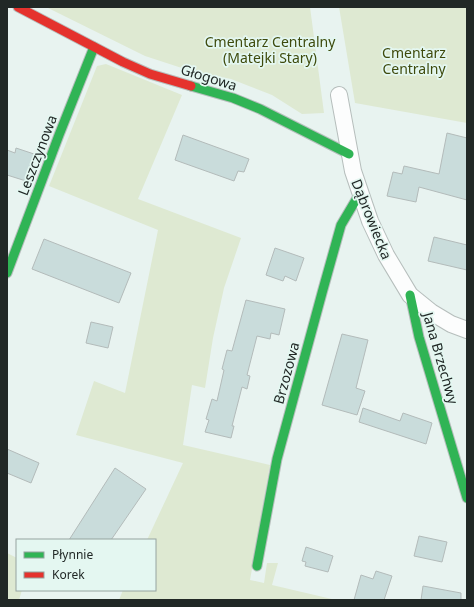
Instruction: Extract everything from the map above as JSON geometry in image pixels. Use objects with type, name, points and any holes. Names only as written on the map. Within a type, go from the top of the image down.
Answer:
[{"type":"street","name":"Głogowa","points":[[18,7],[94,47],[150,74],[233,98],[260,108],[349,154]]},
{"type":"street","name":"Leszczynowa","points":[[7,273],[94,47]]},
{"type":"street","name":"Dąbrowiecka","points":[[339,95],[349,154],[360,193],[370,221],[386,255],[410,295],[451,324],[467,330]]},
{"type":"street","name":"Brzozowa","points":[[258,566],[277,459],[322,293],[342,225],[360,193]]},
{"type":"street","name":"Jana Brzechwy","points":[[410,295],[419,336],[461,456],[467,498]]},
{"type":"green space","name":"Cmentarz Centralny (Matejki Stary)","points":[[46,7],[310,7],[324,113],[302,114],[272,95],[231,79],[191,71],[145,56]]},
{"type":"green space","name":"Cmentarz Centralny","points":[[339,7],[467,7],[467,123],[355,103]]},
{"type":"green space","points":[[106,64],[182,95],[138,199],[241,238],[224,288],[213,338],[205,388],[192,385],[183,445],[270,465],[250,580],[264,583],[267,563],[278,563],[272,585],[336,600],[119,600],[123,591],[156,591],[156,539],[147,539],[183,463],[76,435],[94,381],[125,393],[158,230],[49,186],[97,66]]},
{"type":"green space","points":[[7,553],[16,558],[16,591],[22,591],[19,600],[7,600]]},
{"type":"building","points":[[447,133],[467,138],[467,200],[419,187],[416,202],[387,196],[393,172],[402,174],[404,166],[439,174]]},
{"type":"building","points":[[183,135],[249,159],[244,172],[238,171],[234,181],[175,160]]},
{"type":"building","points":[[16,148],[34,154],[26,181],[7,175],[7,150],[15,153]]},
{"type":"building","points":[[434,237],[467,245],[467,270],[428,261]]},
{"type":"building","points":[[44,239],[131,273],[119,303],[32,269]]},
{"type":"building","points":[[275,248],[304,258],[296,281],[285,276],[283,281],[266,275]]},
{"type":"building","points":[[246,300],[285,309],[279,335],[271,333],[270,339],[257,336],[247,375],[250,376],[247,389],[242,387],[232,426],[234,426],[231,438],[205,432],[209,420],[206,419],[212,399],[217,401],[224,370],[222,369],[227,350],[232,351]]},
{"type":"building","points":[[91,322],[113,327],[108,348],[86,343]]},
{"type":"building","points":[[342,334],[368,340],[356,388],[365,391],[357,415],[322,405]]},
{"type":"building","points":[[363,408],[400,421],[403,413],[432,423],[426,444],[359,422]]},
{"type":"building","points":[[7,449],[39,463],[31,483],[7,473]]},
{"type":"building","points":[[115,468],[146,489],[112,539],[70,539]]},
{"type":"building","points":[[419,536],[447,542],[442,562],[414,556]]},
{"type":"building","points":[[306,547],[333,556],[328,572],[305,566],[306,562],[302,561]]},
{"type":"building","points":[[376,571],[392,576],[384,600],[354,600],[361,575],[373,579]]},
{"type":"building","points":[[423,586],[461,593],[461,600],[421,600]]},
{"type":"traffic: fast","points":[[7,273],[94,47]]},
{"type":"traffic: fast","points":[[191,86],[233,98],[260,109],[349,154]]},
{"type":"traffic: fast","points":[[257,566],[277,459],[322,293],[341,225],[360,193]]},
{"type":"traffic: fast","points":[[410,295],[419,337],[467,498]]},
{"type":"traffic: jam","points":[[18,7],[123,62],[150,74],[191,86]]}]
